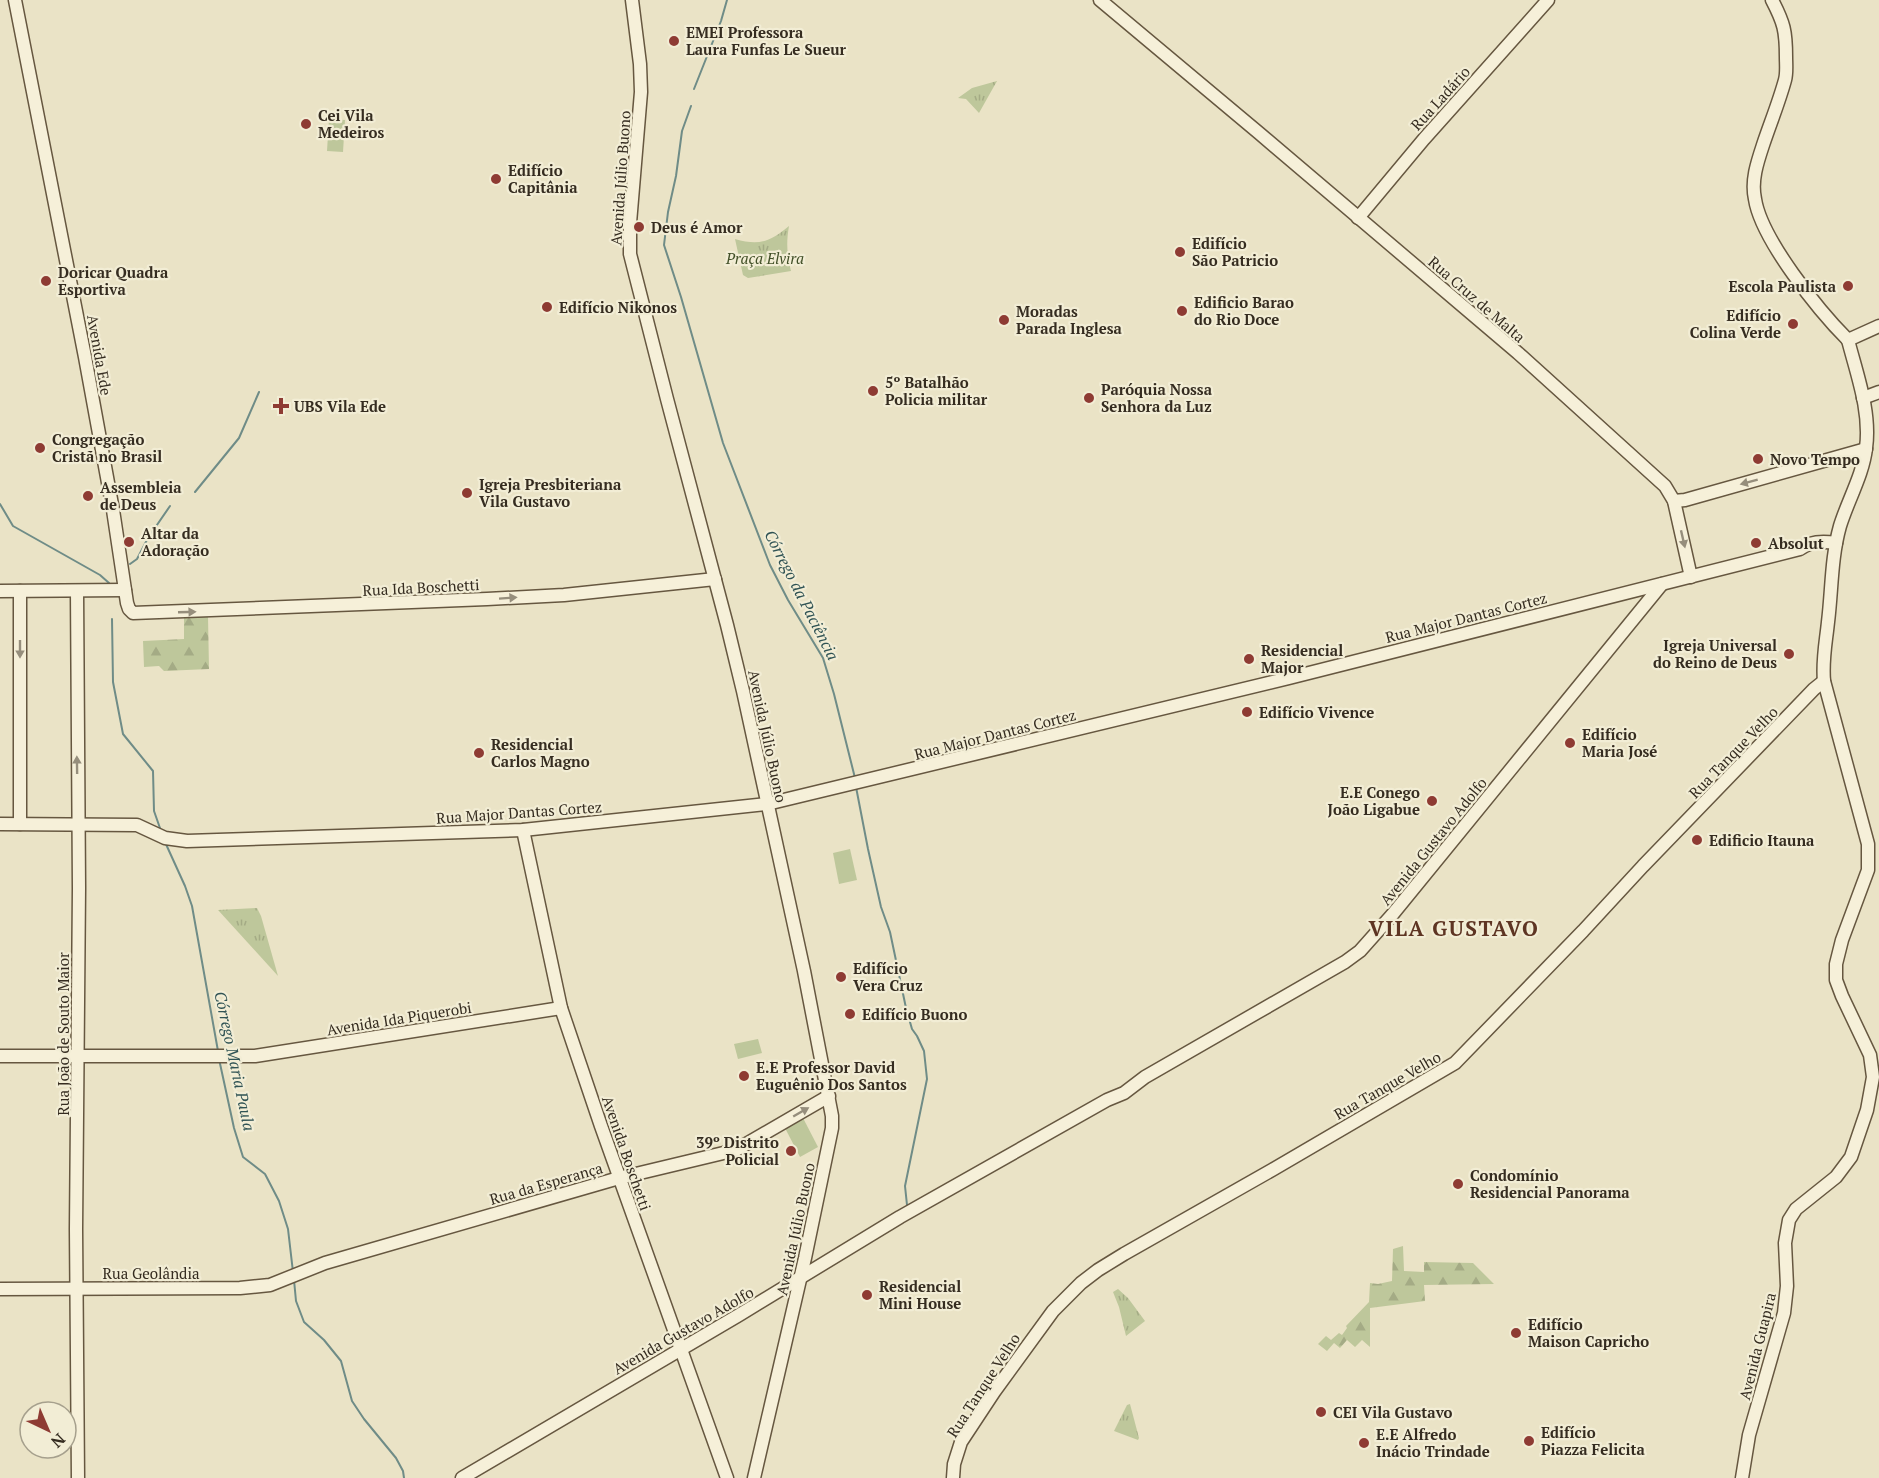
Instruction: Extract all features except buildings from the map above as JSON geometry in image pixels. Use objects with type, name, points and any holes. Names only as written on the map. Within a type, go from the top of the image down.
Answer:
[{"type":"street","name":"Avenida Ede","points":[[15,0],[85,354],[130,611]]},
{"type":"street","name":"Avenida Júlio Buono","points":[[632,0],[641,92],[630,224],[630,254],[740,680],[832,1116],[832,1128],[801,1277],[754,1478]]},
{"type":"street","name":"Rua Cruz de Malta","points":[[1100,0],[1553,384],[1665,486],[1674,501]]},
{"type":"street","name":"Rua Ladário","points":[[1359,218],[1424,139],[1548,0]]},
{"type":"street","points":[[1772,0],[1782,18],[1786,33],[1786,78],[1756,166],[1754,199],[1759,215],[1773,243],[1791,270],[1826,316],[1848,340],[1879,326]]},
{"type":"street","name":"Avenida Guapira","points":[[1742,1478],[1749,1436],[1784,1313],[1787,1286],[1785,1243],[1790,1220],[1796,1209],[1836,1177],[1851,1158],[1872,1088],[1873,1066],[1870,1055],[1842,996],[1836,972],[1842,940],[1868,870],[1868,844],[1824,681],[1823,655],[1836,543],[1862,469],[1866,449],[1867,431],[1863,398],[1848,340]]},
{"type":"street","points":[[1863,398],[1879,392]]},
{"type":"street","points":[[1691,577],[1674,501],[1866,449]]},
{"type":"street","name":"Rua Major Dantas Cortez","points":[[77,824],[143,827],[165,838],[180,840],[523,830],[767,804],[1288,678],[1800,549],[1805,550],[1836,543]]},
{"type":"street","name":"Rua Ida Boschetti","points":[[130,611],[136,614],[498,599],[564,595],[715,579]]},
{"type":"street","name":"Avenida Gustavo Adolfo","points":[[462,1478],[900,1217],[1107,1100],[1124,1093],[1145,1077],[1345,962],[1360,951],[1392,915],[1662,584]]},
{"type":"street","points":[[0,591],[125,590]]},
{"type":"street","points":[[20,591],[20,824]]},
{"type":"street","name":"Rua João de Souto Maior","points":[[77,591],[78,1478]]},
{"type":"street","name":"Rua Tanque Velho","points":[[953,1478],[954,1464],[962,1442],[994,1392],[1053,1311],[1081,1283],[1124,1254],[1455,1063],[1824,681]]},
{"type":"street","points":[[0,824],[77,824]]},
{"type":"street","name":"Avenida Boschetti","points":[[523,830],[561,1008],[619,1178],[727,1478]]},
{"type":"street","name":"Avenida Ida Piquerobi","points":[[0,1056],[255,1056],[561,1008]]},
{"type":"street","name":"Rua da Esperança","points":[[294,1275],[325,1263],[619,1178],[736,1150],[829,1096]]},
{"type":"street","name":"Rua Geolândia","points":[[0,1289],[240,1288],[270,1285],[294,1275]]},
{"type":"green space","points":[[997,81],[979,113],[966,99],[958,98],[972,88]]},
{"type":"green space","points":[[329,119],[345,120],[343,152],[327,151]]},
{"type":"green space","name":"Praça Elvira","points":[[789,226],[787,249],[791,271],[748,278],[743,275],[735,239],[751,242],[764,241],[776,236]]},
{"type":"green space","points":[[208,616],[209,669],[164,671],[159,666],[144,667],[143,641],[184,639],[184,617]]},
{"type":"green space","points":[[850,849],[857,880],[839,884],[833,853]]},
{"type":"green space","points":[[257,908],[261,916],[278,976],[218,910]]},
{"type":"green space","points":[[758,1039],[762,1053],[738,1059],[734,1044]]},
{"type":"green space","points":[[803,1118],[818,1147],[800,1157],[785,1128]]},
{"type":"green space","points":[[1403,1246],[1404,1271],[1424,1272],[1424,1262],[1473,1263],[1494,1284],[1424,1285],[1425,1301],[1370,1308],[1370,1347],[1362,1340],[1355,1347],[1347,1340],[1340,1348],[1334,1343],[1327,1351],[1318,1344],[1326,1336],[1331,1340],[1339,1333],[1342,1335],[1346,1326],[1369,1302],[1370,1283],[1392,1281],[1393,1249]]},
{"type":"green space","points":[[1118,1289],[1128,1298],[1145,1321],[1126,1336],[1113,1292]]},
{"type":"green space","points":[[1130,1404],[1138,1440],[1114,1431],[1127,1405]]},
{"type":"waterway","name":"Córrego da Paciência","points":[[694,89],[727,0]]},
{"type":"waterway","name":"Córrego da Paciência","points":[[691,106],[682,131],[664,245],[723,443],[770,565],[823,658],[855,778]]},
{"type":"waterway","points":[[195,492],[239,438],[259,392]]},
{"type":"waterway","name":"Córrego Maria Paula","points":[[0,504],[13,526],[100,575],[109,583]]},
{"type":"waterway","points":[[130,564],[137,559],[170,506]]},
{"type":"waterway","name":"Córrego Maria Paula","points":[[112,619],[113,682],[123,734],[153,771],[154,811],[161,831]]},
{"type":"waterway","name":"Córrego da Paciência","points":[[856,787],[881,907],[890,932],[906,1008],[912,1029],[924,1051],[927,1079],[905,1186],[907,1205]]},
{"type":"waterway","name":"Córrego Maria Paula","points":[[165,842],[192,906],[218,1051]]},
{"type":"waterway","name":"Córrego Maria Paula","points":[[219,1059],[234,1128],[243,1157],[265,1174],[279,1201],[288,1229],[293,1272]]},
{"type":"waterway","name":"Córrego Maria Paula","points":[[294,1280],[296,1301],[304,1322],[324,1340],[341,1361],[352,1401],[396,1458],[404,1478]]},
{"type":"place","name":"EMEI Professora Laura Funfas Le Sueur","points":[[674,41]]},
{"type":"place","name":"Cei Vila Medeiros","points":[[306,124]]},
{"type":"place","name":"Edifício Capitânia","points":[[496,179]]},
{"type":"place","name":"Deus é Amor","points":[[639,227]]},
{"type":"place","name":"Edifício São Patricio","points":[[1180,252]]},
{"type":"place","name":"Doricar Quadra Esportiva","points":[[46,281]]},
{"type":"place","name":"Escola Paulista","points":[[1848,286]]},
{"type":"place","name":"Edifício Nikonos","points":[[547,307]]},
{"type":"place","name":"Edificio Barao do Rio Doce","points":[[1182,311]]},
{"type":"place","name":"Moradas Parada Inglesa","points":[[1004,320]]},
{"type":"place","name":"Edifício Colina Verde","points":[[1793,324]]},
{"type":"place","name":"5º Batalhão Policia militar","points":[[873,391]]},
{"type":"place","name":"Paróquia Nossa Senhora da Luz","points":[[1089,398]]},
{"type":"place","name":"UBS Vila Ede","points":[[281,406]]},
{"type":"place","name":"Congregação Cristã no Brasil","points":[[40,448]]},
{"type":"place","name":"Novo Tempo","points":[[1758,459]]},
{"type":"place","name":"Igreja Presbiteriana Vila Gustavo","points":[[467,493]]},
{"type":"place","name":"Assembleia de Deus","points":[[88,496]]},
{"type":"place","name":"Altar da Adoração","points":[[129,542]]},
{"type":"place","name":"Absolut","points":[[1756,543]]},
{"type":"place","name":"Igreja Universal do Reino de Deus","points":[[1789,654]]},
{"type":"place","name":"Residencial Major","points":[[1249,659]]},
{"type":"place","name":"Edifício Vivence","points":[[1247,712]]},
{"type":"place","name":"Edifício Maria José","points":[[1570,743]]},
{"type":"place","name":"Residencial Carlos Magno","points":[[479,753]]},
{"type":"place","name":"E.E Conego João Ligabue","points":[[1432,801]]},
{"type":"place","name":"Edificio Itauna","points":[[1697,840]]},
{"type":"place","name":"Edifício Vera Cruz","points":[[841,977]]},
{"type":"place","name":"Edifício Buono","points":[[850,1014]]},
{"type":"place","name":"E.E Professor David Euguênio Dos Santos","points":[[744,1076]]},
{"type":"place","name":"39º Distrito Policial","points":[[791,1151]]},
{"type":"place","name":"Condomínio Residencial Panorama","points":[[1458,1184]]},
{"type":"place","name":"Residencial Mini House","points":[[867,1295]]},
{"type":"place","name":"Edifício Maison Capricho","points":[[1516,1333]]},
{"type":"place","name":"CEI Vila Gustavo","points":[[1321,1412]]},
{"type":"place","name":"Edifício Piazza Felicita","points":[[1529,1441]]},
{"type":"place","name":"E.E Alfredo Inácio Trindade","points":[[1364,1443]]},
{"type":"district","name":"VILA GUSTAVO","points":[[1454,928]]}]
